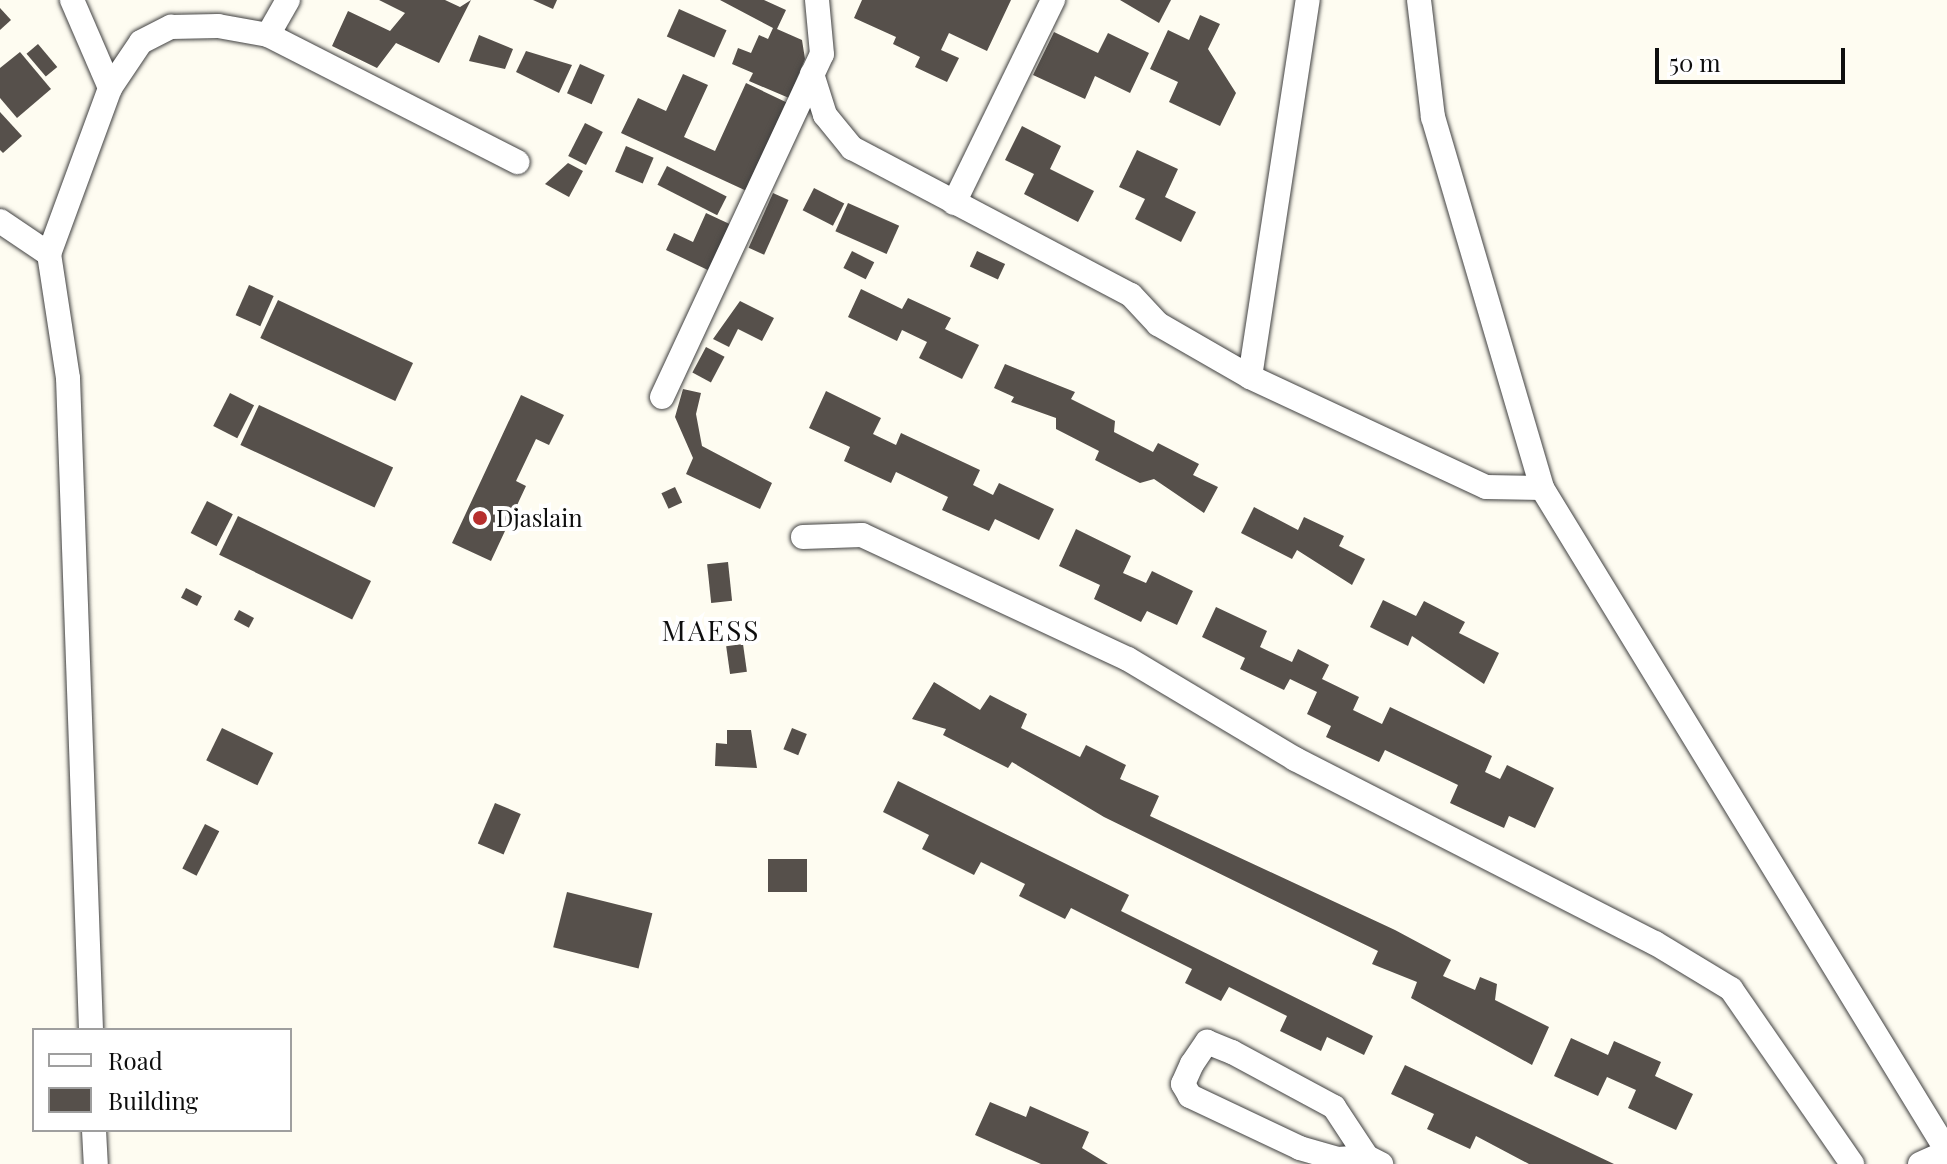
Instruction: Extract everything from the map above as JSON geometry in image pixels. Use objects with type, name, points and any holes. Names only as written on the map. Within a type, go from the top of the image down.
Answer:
[{"type":"street","points":[[72,0],[110,88]]},
{"type":"street","points":[[268,35],[288,0]]},
{"type":"street","points":[[662,397],[822,54],[817,0]]},
{"type":"street","points":[[954,203],[1053,0]]},
{"type":"street","points":[[1250,377],[1308,0]]},
{"type":"street","points":[[1419,0],[1433,117],[1542,488],[1947,1152],[1920,1164]]},
{"type":"street","points":[[91,1028],[68,378],[49,254],[110,88],[141,42],[171,27],[268,35],[517,162]]},
{"type":"street","points":[[812,74],[825,115],[852,148],[1131,295],[1158,324],[1250,377],[1486,487],[1542,488]]},
{"type":"street","points":[[0,221],[49,254]]},
{"type":"street","points":[[803,537],[862,535],[1128,659],[1295,759],[1655,943],[1731,989],[1852,1164]]},
{"type":"street","points":[[1207,1042],[1232,1052],[1334,1107],[1374,1160],[1338,1159],[1300,1148],[1190,1096],[1183,1084],[1192,1064],[1207,1042]]},
{"type":"street","points":[[94,1132],[96,1164]]},
{"type":"building","points":[[379,0],[445,0],[460,7],[471,0],[439,63],[396,43],[377,68],[332,46],[348,11],[390,31],[405,13]]},
{"type":"building","points":[[533,0],[557,0],[553,9]]},
{"type":"building","points":[[720,0],[764,0],[786,10],[777,29],[802,40],[805,59],[789,98],[749,81],[753,73],[732,64],[738,48],[751,53],[759,35],[768,39],[773,28]]},
{"type":"building","points":[[862,0],[1011,0],[987,51],[949,33],[941,50],[959,58],[947,82],[915,67],[920,57],[893,44],[896,37],[854,18]]},
{"type":"building","points":[[1120,0],[1171,0],[1159,23]]},
{"type":"building","points":[[0,8],[11,20],[0,30]]},
{"type":"building","points":[[679,9],[727,30],[714,58],[667,36]]},
{"type":"building","points":[[1200,15],[1220,24],[1208,49],[1236,93],[1220,126],[1169,102],[1178,82],[1150,69],[1168,30],[1189,40]]},
{"type":"building","points":[[1054,32],[1098,53],[1108,33],[1149,53],[1130,93],[1095,76],[1085,99],[1033,75]]},
{"type":"building","points":[[479,35],[513,49],[505,69],[469,61]]},
{"type":"building","points":[[38,44],[57,67],[46,77],[27,54]]},
{"type":"building","points":[[526,51],[572,65],[559,93],[516,72]]},
{"type":"building","points":[[20,52],[51,89],[17,118],[0,98],[0,68]]},
{"type":"building","points":[[580,64],[605,75],[592,104],[567,93]]},
{"type":"building","points":[[683,74],[708,85],[684,137],[715,151],[746,83],[792,105],[751,193],[621,133],[638,98],[666,111]]},
{"type":"building","points":[[0,112],[22,136],[3,153],[0,150]]},
{"type":"building","points":[[585,123],[603,132],[586,165],[568,156]]},
{"type":"building","points":[[1022,126],[1061,146],[1050,169],[1094,191],[1078,222],[1024,194],[1034,174],[1005,160]]},
{"type":"building","points":[[626,146],[654,158],[643,183],[615,172]]},
{"type":"building","points":[[1137,150],[1178,169],[1165,197],[1196,212],[1181,242],[1135,219],[1145,199],[1119,187]]},
{"type":"building","points":[[568,163],[583,171],[569,197],[545,184]]},
{"type":"building","points":[[667,166],[727,196],[717,215],[657,185]]},
{"type":"building","points":[[814,188],[844,203],[833,226],[803,210]]},
{"type":"building","points":[[773,193],[789,200],[764,255],[749,248]]},
{"type":"building","points":[[848,203],[899,226],[887,254],[835,231]]},
{"type":"building","points":[[706,213],[736,227],[714,273],[666,250],[674,233],[693,242]]},
{"type":"building","points":[[852,251],[874,262],[866,279],[843,268]]},
{"type":"building","points":[[977,251],[1005,264],[998,280],[970,266]]},
{"type":"building","points":[[249,285],[274,296],[260,326],[236,315]]},
{"type":"building","points":[[861,289],[902,309],[908,298],[951,318],[945,329],[979,345],[962,379],[919,358],[927,342],[902,330],[897,341],[848,317]]},
{"type":"building","points":[[278,300],[413,363],[395,401],[260,338]]},
{"type":"building","points":[[740,301],[774,318],[762,341],[738,329],[729,347],[713,339]]},
{"type":"building","points":[[706,347],[725,357],[711,382],[692,373]]},
{"type":"building","points":[[1005,364],[1075,392],[1071,399],[1115,421],[1114,432],[1153,452],[1158,443],[1199,464],[1193,475],[1218,487],[1204,513],[1154,479],[1140,483],[1095,460],[1099,451],[1056,429],[1056,418],[1011,402],[1014,397],[994,388]]},
{"type":"building","points":[[683,389],[701,393],[696,414],[702,446],[772,483],[760,509],[686,474],[693,458],[675,417]]},
{"type":"building","points":[[826,391],[881,418],[873,434],[896,445],[901,433],[980,470],[973,485],[993,495],[999,483],[1054,509],[1039,540],[995,519],[989,531],[942,510],[948,497],[896,472],[891,483],[844,461],[850,447],[809,428]]},
{"type":"building","points":[[230,393],[254,405],[237,438],[213,426]]},
{"type":"building","points":[[521,395],[564,415],[549,445],[536,439],[516,481],[526,486],[491,561],[452,543]]},
{"type":"building","points":[[259,405],[393,468],[375,507],[240,445]]},
{"type":"building","points":[[675,487],[682,502],[669,509],[661,493]]},
{"type":"building","points":[[207,501],[233,514],[216,546],[191,533]]},
{"type":"building","points":[[1254,507],[1298,530],[1304,517],[1344,536],[1339,546],[1365,559],[1352,585],[1297,550],[1292,559],[1241,533]]},
{"type":"building","points":[[238,516],[371,581],[352,620],[219,555]]},
{"type":"building","points":[[1076,529],[1131,556],[1123,573],[1146,583],[1152,571],[1193,591],[1177,625],[1147,611],[1141,622],[1094,599],[1100,585],[1059,566]]},
{"type":"building","points":[[728,562],[732,601],[711,603],[707,564]]},
{"type":"building","points":[[186,588],[202,596],[197,606],[181,598]]},
{"type":"building","points":[[1383,600],[1416,616],[1424,601],[1465,622],[1459,633],[1499,653],[1484,684],[1412,636],[1408,646],[1370,627]]},
{"type":"building","points":[[1216,607],[1267,631],[1260,647],[1292,662],[1298,649],[1329,665],[1322,679],[1359,697],[1353,710],[1382,724],[1390,707],[1492,756],[1485,772],[1500,779],[1507,765],[1554,788],[1535,828],[1509,816],[1504,828],[1450,803],[1458,785],[1385,750],[1379,762],[1326,737],[1331,726],[1307,714],[1317,692],[1290,679],[1284,690],[1240,669],[1245,658],[1202,637]]},
{"type":"building","points":[[239,610],[254,618],[249,628],[234,620]]},
{"type":"building","points":[[743,644],[747,672],[730,674],[726,646]]},
{"type":"building","points":[[934,682],[980,710],[990,695],[1027,714],[1021,728],[1080,757],[1086,745],[1126,765],[1120,779],[1159,796],[1150,816],[1395,930],[1451,960],[1443,976],[1475,990],[1480,977],[1497,984],[1495,1000],[1549,1027],[1532,1065],[1411,998],[1417,982],[1372,964],[1378,951],[1104,817],[1012,762],[1008,768],[943,735],[946,729],[912,719]]},
{"type":"building","points":[[222,728],[273,753],[257,785],[206,760]]},
{"type":"building","points":[[792,728],[807,734],[798,755],[783,749]]},
{"type":"building","points":[[727,730],[751,730],[757,768],[715,766],[716,743],[727,744]]},
{"type":"building","points":[[898,781],[1129,895],[1121,911],[1373,1036],[1364,1055],[1327,1037],[1321,1051],[1280,1031],[1287,1016],[1229,987],[1221,1001],[1185,983],[1192,969],[1071,908],[1065,919],[1019,896],[1025,884],[981,862],[974,875],[922,849],[929,835],[883,812]]},
{"type":"building","points":[[495,803],[521,814],[504,854],[478,844]]},
{"type":"building","points":[[205,824],[219,831],[197,876],[182,869]]},
{"type":"building","points":[[768,859],[807,859],[807,892],[768,892]]},
{"type":"building","points":[[567,892],[652,913],[639,969],[553,947]]},
{"type":"building","points":[[1571,1038],[1608,1055],[1614,1041],[1661,1062],[1655,1076],[1693,1094],[1676,1130],[1628,1108],[1636,1090],[1607,1077],[1598,1096],[1554,1076]]},
{"type":"building","points":[[1405,1065],[1614,1164],[1529,1164],[1476,1136],[1470,1149],[1427,1129],[1434,1114],[1391,1094]]},
{"type":"building","points":[[990,1102],[1026,1117],[1030,1106],[1089,1132],[1082,1148],[1108,1164],[1041,1164],[975,1135]]},
{"type":"place","name":"Djaslain","points":[[480,518]]},
{"type":"district","name":"MAESS","points":[[711,630]]}]
